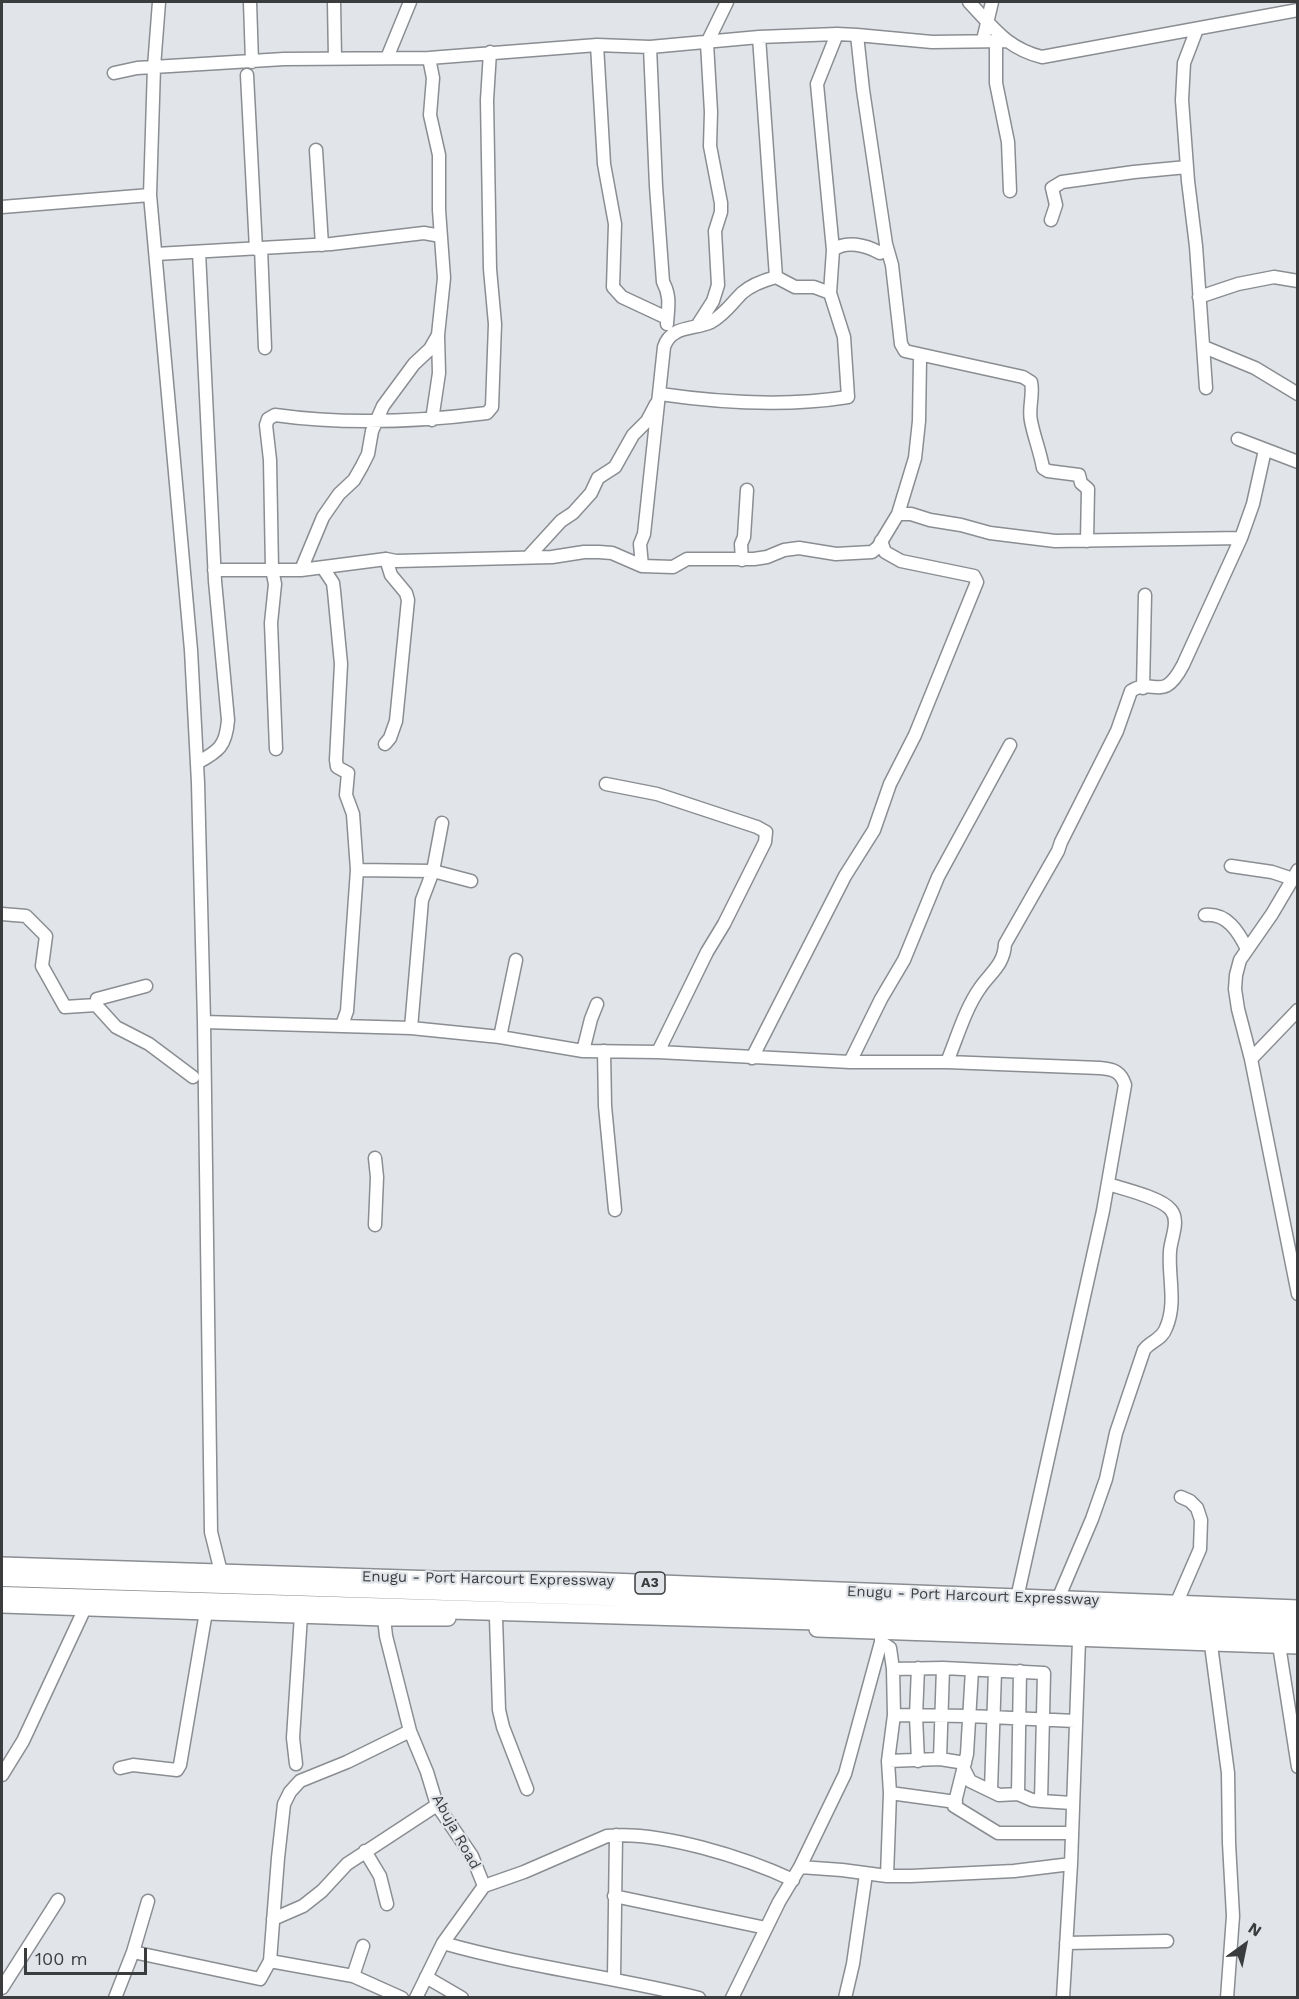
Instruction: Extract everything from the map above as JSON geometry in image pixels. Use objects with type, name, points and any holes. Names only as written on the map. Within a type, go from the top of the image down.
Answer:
[{"type":"highway","name":"Enugu - Port Harcourt Expressway","points":[[2,1577],[1298,1618]]},
{"type":"highway","name":"Enugu - Port Harcourt Expressway","points":[[2,1596],[1298,1635]]},
{"type":"main road","name":"Enugu - Port Harcourt Expressway","points":[[2,1565],[436,1579],[585,1580],[1298,1608]]},
{"type":"main road","points":[[2,1605],[384,1618],[496,1618],[881,1637],[1298,1646]]},
{"type":"street","points":[[159,2],[154,67],[150,195],[191,650],[197,763],[204,1022],[211,1532],[221,1572]]},
{"type":"street","points":[[250,2],[252,62]]},
{"type":"street","points":[[334,2],[335,58]]},
{"type":"street","points":[[387,58],[410,2]]},
{"type":"street","points":[[697,326],[712,301],[717,285],[715,231],[721,212],[710,146],[711,112],[707,43],[727,2]]},
{"type":"street","points":[[969,2],[987,21],[995,40],[996,84],[1008,142],[1010,191]]},
{"type":"street","points":[[992,2],[987,21],[995,40]]},
{"type":"street","points":[[114,74],[123,70],[154,67],[335,58],[429,58],[597,45],[650,47],[759,37],[837,34],[932,42],[995,40],[1042,57],[1298,10]]},
{"type":"street","points":[[1197,29],[1186,56],[1182,74],[1187,167],[1196,246],[1206,388]]},
{"type":"street","points":[[660,394],[766,404],[848,397],[844,337],[830,293],[833,250],[817,84],[837,34]]},
{"type":"street","points":[[856,35],[862,90],[886,244],[892,265],[901,344],[905,351],[1023,377],[1031,382],[1033,390],[1030,418],[1040,448],[1043,468],[1048,471],[1079,475],[1081,483],[1088,489],[1087,541]]},
{"type":"street","points":[[759,37],[776,277]]},
{"type":"street","points":[[597,45],[604,164],[615,224],[614,287],[622,297],[667,318]]},
{"type":"street","points":[[642,566],[640,544],[644,534],[669,298],[668,290],[663,282],[650,47]]},
{"type":"street","points":[[276,749],[271,623],[275,592],[270,460],[266,425],[268,419],[275,415],[376,422],[432,420],[487,413],[492,406],[495,324],[490,269],[487,100],[490,52]]},
{"type":"street","points":[[429,58],[433,78],[430,115],[439,155],[444,279],[438,335],[439,373],[432,420]]},
{"type":"street","points":[[247,75],[265,348]]},
{"type":"street","points":[[316,150],[322,244]]},
{"type":"street","points":[[1051,220],[1056,206],[1052,188],[1062,182],[1187,167]]},
{"type":"street","points":[[2,207],[150,195]]},
{"type":"street","points":[[156,254],[259,249],[424,233],[441,236]]},
{"type":"street","points":[[833,250],[840,245],[850,244],[883,253],[886,244]]},
{"type":"street","points":[[197,763],[216,753],[223,744],[227,726],[227,697],[214,570],[199,252]]},
{"type":"street","points":[[776,277],[795,287],[814,287],[830,293]]},
{"type":"street","points":[[666,340],[676,331],[707,323],[723,314],[750,288],[776,277]]},
{"type":"street","points":[[1199,297],[1274,277],[1298,281]]},
{"type":"street","points":[[301,570],[323,517],[339,494],[354,480],[362,466],[370,447],[372,431],[385,403],[414,364],[430,349],[438,335]]},
{"type":"street","points":[[1204,347],[1255,368],[1298,394]]},
{"type":"street","points":[[879,548],[898,514],[915,458],[919,421],[920,359],[923,355]]},
{"type":"street","points":[[529,556],[591,493],[598,478],[615,467],[633,435],[647,421],[660,394]]},
{"type":"street","points":[[1238,440],[1297,460]]},
{"type":"street","points":[[947,1062],[980,987],[999,965],[1005,952],[1005,944],[1058,851],[1060,842],[1117,731],[1131,691],[1136,687],[1168,686],[1176,679],[1241,538],[1253,504],[1265,450]]},
{"type":"street","points":[[742,560],[741,544],[744,537],[747,490]]},
{"type":"street","points":[[898,514],[911,514],[990,533],[1056,541],[1241,538]]},
{"type":"street","points":[[214,570],[273,572],[386,559],[396,561],[552,557],[584,552],[612,553],[642,566],[673,567],[687,559],[742,560],[767,557],[784,550],[799,548],[836,554],[879,548],[901,561],[974,576],[977,582],[915,735],[890,784],[874,830],[845,876],[752,1058]]},
{"type":"street","points":[[386,559],[391,575],[406,593],[408,600],[396,721],[386,744]]},
{"type":"street","points":[[323,568],[333,583],[340,664],[336,760],[338,767],[348,773],[346,795],[354,814],[357,870],[347,1011],[342,1025]]},
{"type":"street","points":[[1143,688],[1145,595]]},
{"type":"street","points":[[850,1062],[881,999],[904,960],[939,877],[1010,745]]},
{"type":"street","points":[[606,784],[657,794],[757,827],[766,832],[767,836],[658,1052]]},
{"type":"street","points":[[411,1028],[422,900],[433,871],[442,823]]},
{"type":"street","points":[[1231,866],[1295,874],[1272,914],[1247,949],[1238,968],[1235,989],[1298,1294]]},
{"type":"street","points":[[357,870],[433,871],[471,881]]},
{"type":"street","points":[[2,914],[26,916],[46,936],[42,966],[65,1006],[96,1005],[116,1027],[149,1044],[193,1077]]},
{"type":"street","points":[[1205,915],[1226,919],[1247,949]]},
{"type":"street","points":[[500,1037],[516,960]]},
{"type":"street","points":[[96,1005],[97,999],[146,986]]},
{"type":"street","points":[[583,1051],[597,1004]]},
{"type":"street","points":[[1251,1059],[1298,1010]]},
{"type":"street","points":[[204,1022],[411,1028],[500,1037],[583,1051],[658,1052],[850,1062],[947,1062],[1100,1068],[1116,1071],[1122,1076],[1125,1086],[1108,1184],[1017,1598]]},
{"type":"street","points":[[604,1051],[605,1106],[615,1210]]},
{"type":"street","points":[[375,1158],[377,1178],[375,1225]]},
{"type":"street","points":[[1058,1599],[1092,1519],[1106,1479],[1116,1432],[1144,1350],[1164,1333],[1172,1309],[1170,1255],[1175,1224],[1173,1213],[1170,1208],[1154,1200],[1108,1184]]},
{"type":"street","points":[[1177,1602],[1200,1549],[1201,1520],[1197,1508],[1190,1501],[1181,1497]]},
{"type":"street","points":[[2,1775],[23,1741],[85,1608]]},
{"type":"street","points":[[120,1768],[133,1765],[177,1770],[180,1765],[206,1612]]},
{"type":"street","points":[[297,1764],[293,1738],[301,1615]]},
{"type":"street","name":"Abuja Road","points":[[384,1618],[386,1636],[410,1731],[427,1772],[437,1805],[472,1856],[484,1887],[443,1943],[416,1998]]},
{"type":"street","points":[[496,1618],[499,1710],[527,1789]]},
{"type":"street","points":[[881,1637],[890,1648],[893,1669],[894,1715],[888,1761],[890,1793],[887,1876]]},
{"type":"street","points":[[732,1998],[845,1774],[881,1637]]},
{"type":"street","points":[[1063,1998],[1071,1864],[1079,1640]]},
{"type":"street","points":[[1211,1645],[1228,1773],[1233,1916],[1227,1998]]},
{"type":"street","points":[[1280,1645],[1298,1767]]},
{"type":"street","points":[[918,1668],[916,1716],[918,1761]]},
{"type":"street","points":[[893,1669],[943,1668],[1042,1672],[1045,1675],[1041,1801]]},
{"type":"street","points":[[940,1759],[943,1668]]},
{"type":"street","points":[[972,1670],[965,1766],[956,1808],[998,1833],[1072,1833]]},
{"type":"street","points":[[991,1790],[995,1671]]},
{"type":"street","points":[[1018,1794],[1020,1671]]},
{"type":"street","points":[[894,1715],[1075,1721]]},
{"type":"street","points":[[133,1952],[260,1979],[270,1961],[284,1804],[290,1792],[300,1781],[347,1762],[410,1731]]},
{"type":"street","points":[[888,1761],[940,1759],[965,1766]]},
{"type":"street","points":[[965,1766],[970,1781],[999,1795],[1018,1794],[1032,1800],[1072,1803]]},
{"type":"street","points":[[890,1793],[956,1802]]},
{"type":"street","points":[[273,1919],[303,1906],[322,1891],[347,1864],[437,1805]]},
{"type":"street","points":[[484,1887],[607,1836],[616,1835],[655,1838],[703,1848],[764,1867],[793,1880]]},
{"type":"street","points":[[614,1978],[616,1835]]},
{"type":"street","points":[[365,1851],[380,1876],[387,1904]]},
{"type":"street","points":[[800,1867],[887,1876],[1014,1871],[1071,1864]]},
{"type":"street","points":[[845,1998],[857,1943],[866,1874]]},
{"type":"street","points":[[614,1896],[766,1928]]},
{"type":"street","points":[[2,1988],[58,1900]]},
{"type":"street","points":[[116,1998],[148,1901]]},
{"type":"street","points":[[1066,1942],[1167,1941]]},
{"type":"street","points":[[443,1943],[475,1952],[614,1978],[699,1998]]},
{"type":"street","points":[[353,1976],[363,1946]]},
{"type":"street","points":[[270,1961],[353,1976],[402,1998]]},
{"type":"street","points":[[426,1977],[462,1998]]}]
